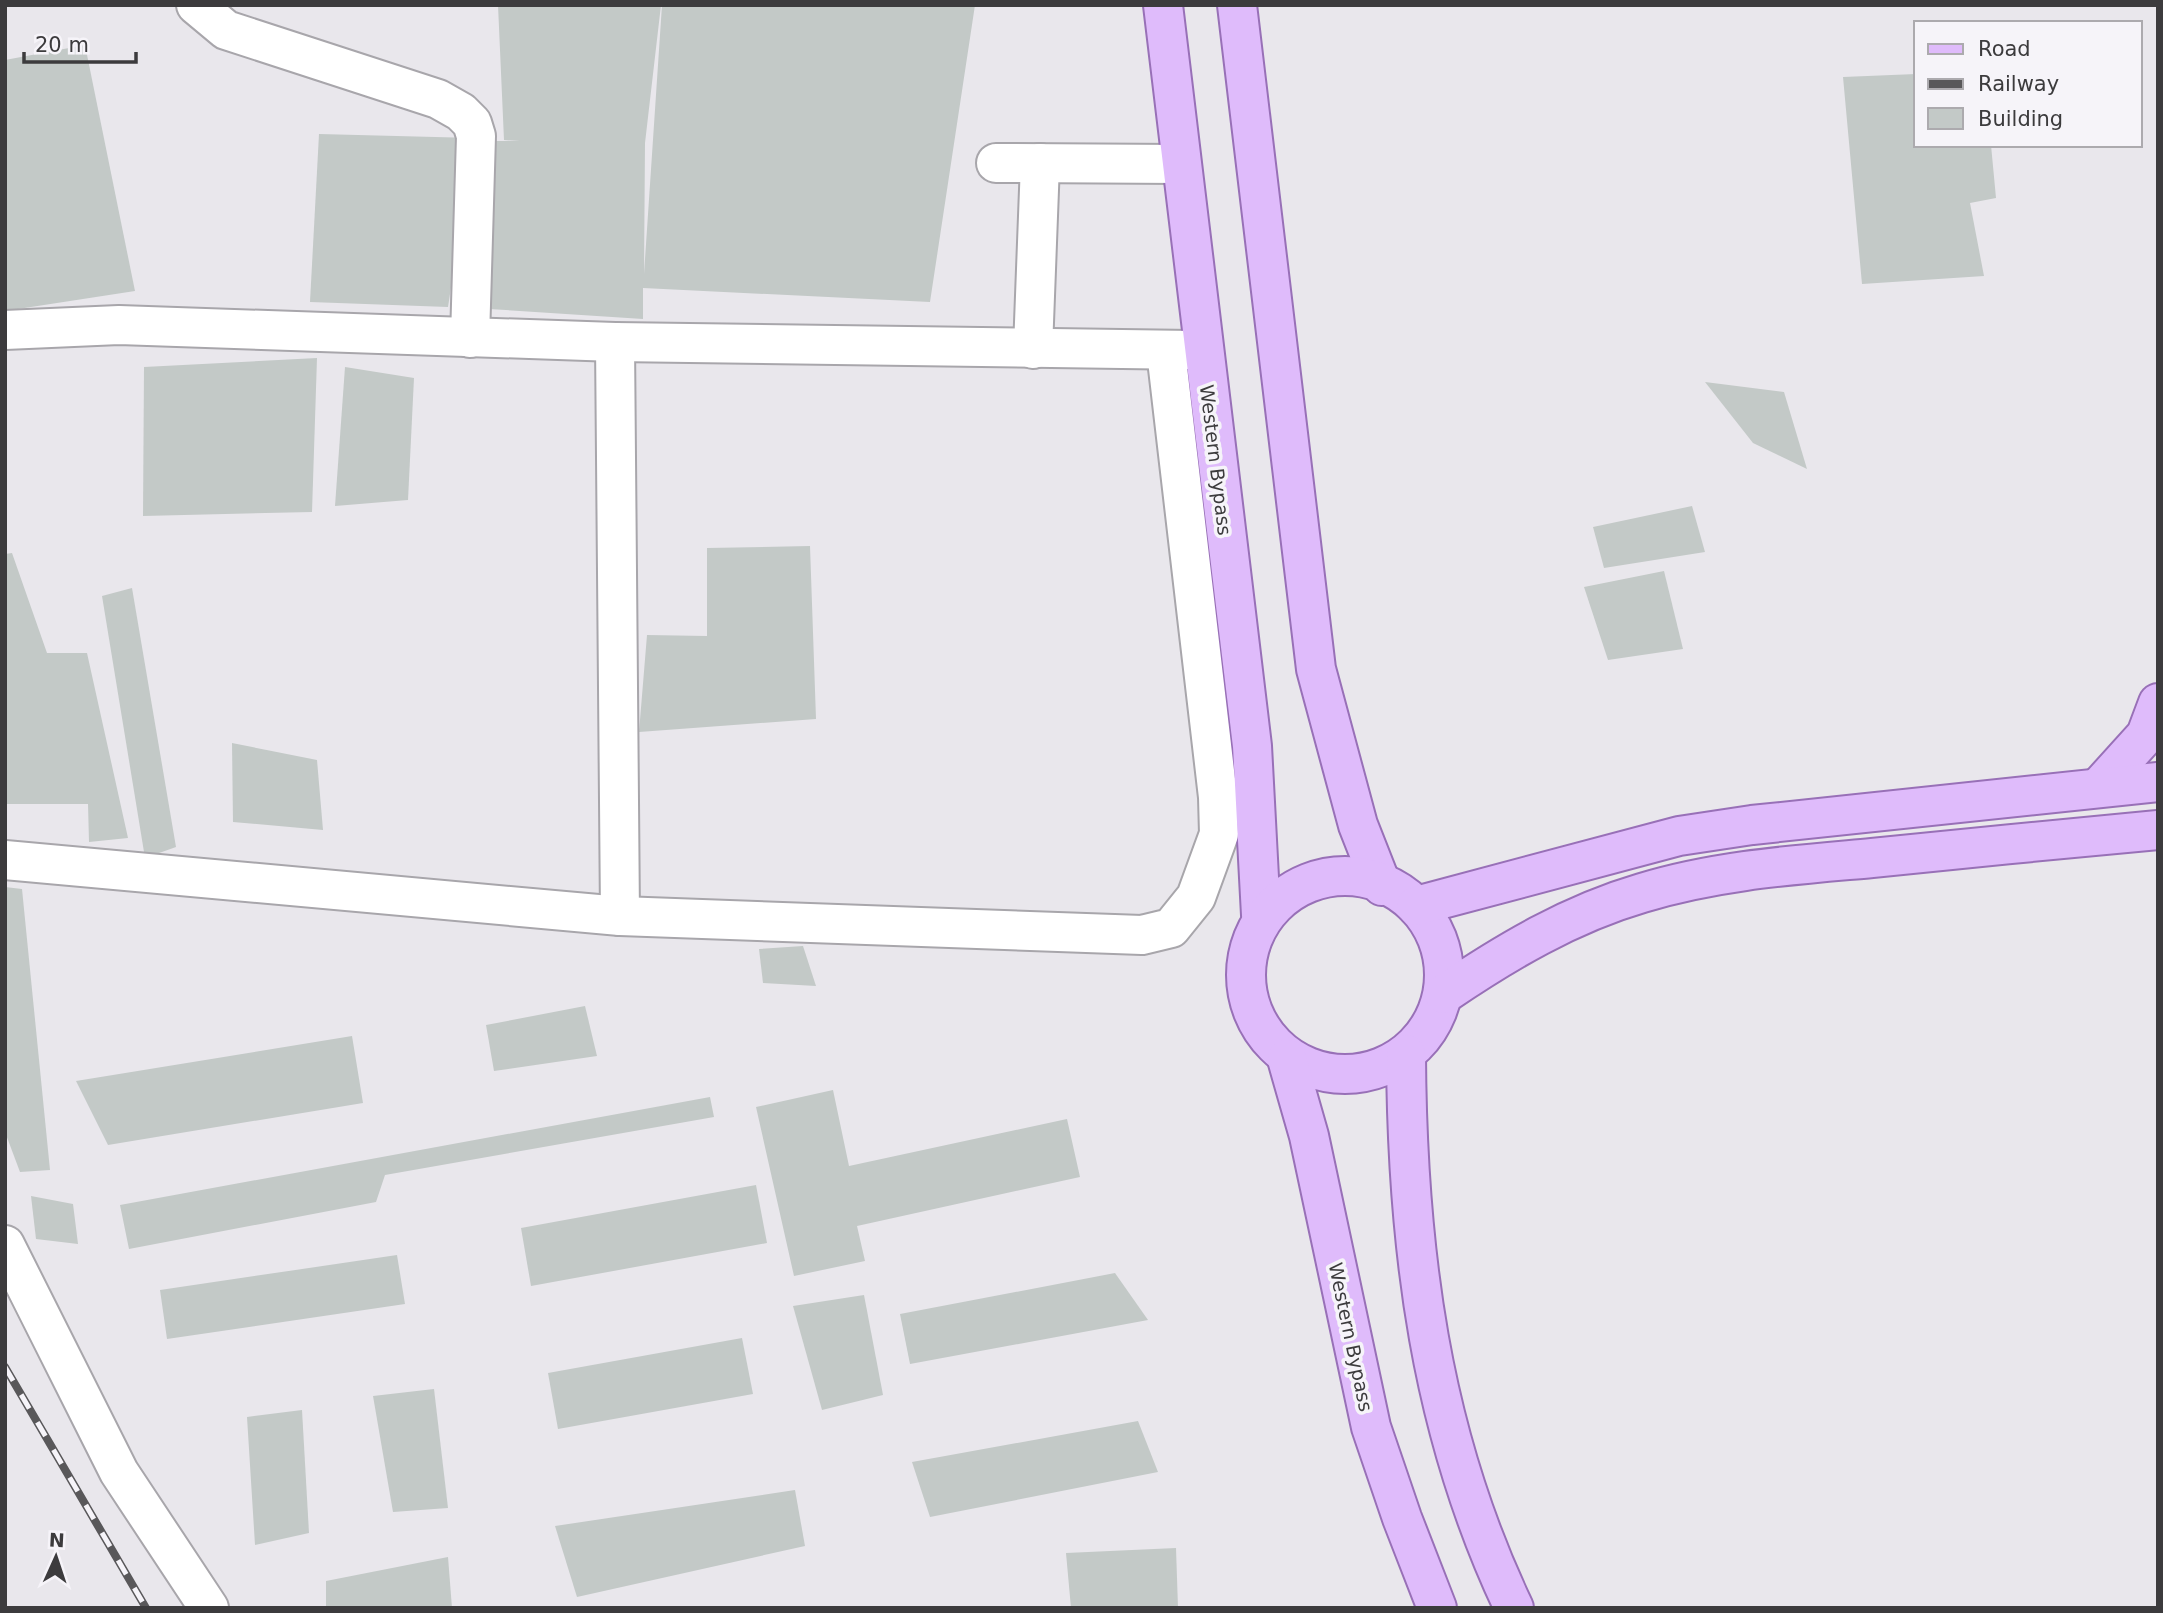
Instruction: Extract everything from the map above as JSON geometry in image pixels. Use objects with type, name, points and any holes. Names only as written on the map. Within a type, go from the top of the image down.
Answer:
[{"type":"main road","name":"Western Bypass","points":[[1163,5],[1181,164],[1184,350],[1252,746],[1262,915]]},
{"type":"main road","points":[[1237,5],[1316,669],[1358,825],[1382,886]]},
{"type":"main road","points":[[2099,787],[2146,735],[2158,703]]},
{"type":"main road","points":[[1416,906],[1679,836],[1752,825],[2158,782]]},
{"type":"main road","points":[[1444,994],[1504,953],[1563,923],[1640,893],[1693,880],[1762,868],[2158,830]]},
{"type":"main road","points":[[1333,876],[1365,878],[1406,896],[1416,906],[1433,928],[1443,954],[1444,994],[1432,1025],[1406,1054],[1382,1068],[1354,1074],[1326,1073],[1287,1059],[1256,1022],[1246,991],[1246,959],[1262,915],[1282,896],[1303,885],[1333,876]]},
{"type":"main road","points":[[1406,1054],[1406,1133],[1422,1302],[1444,1414],[1484,1545],[1514,1608]]},
{"type":"main road","name":"Western Bypass","points":[[1287,1059],[1309,1136],[1371,1427],[1437,1608]]},
{"type":"street","points":[[196,5],[226,30],[438,99],[461,112],[472,123],[476,136],[470,338]]},
{"type":"street","points":[[996,163],[1181,164]]},
{"type":"street","points":[[1033,349],[1040,163]]},
{"type":"street","points":[[5,330],[120,325],[615,342],[1184,350],[1219,834],[1196,897],[1171,928],[1142,935],[620,916],[5,860]]},
{"type":"street","points":[[615,342],[620,916]]},
{"type":"street","points":[[5,1245],[119,1472],[209,1608]]},
{"type":"building","points":[[498,5],[661,5],[645,143],[644,274],[662,5],[975,5],[930,302],[643,288],[643,319],[489,309],[491,141],[520,141],[504,140]]},
{"type":"building","points":[[85,45],[135,291],[5,311],[5,60]]},
{"type":"building","points":[[1914,74],[1914,147],[1991,147],[1996,198],[1970,203],[1984,276],[1862,284],[1843,77]]},
{"type":"building","points":[[319,134],[474,138],[448,307],[310,302]]},
{"type":"building","points":[[317,358],[312,512],[143,516],[144,367]]},
{"type":"building","points":[[345,367],[414,378],[408,500],[335,506]]},
{"type":"building","points":[[1705,382],[1784,392],[1807,469],[1753,443]]},
{"type":"building","points":[[1692,506],[1705,552],[1604,568],[1593,527]]},
{"type":"building","points":[[810,546],[816,719],[639,732],[647,635],[707,636],[707,548]]},
{"type":"building","points":[[12,553],[47,653],[87,653],[128,838],[89,842],[88,804],[5,804],[5,554]]},
{"type":"building","points":[[1664,571],[1683,649],[1608,660],[1584,587]]},
{"type":"building","points":[[132,588],[176,847],[145,858],[102,596]]},
{"type":"building","points":[[232,743],[317,760],[323,830],[233,822]]},
{"type":"building","points":[[5,887],[22,889],[50,1170],[20,1172],[5,1132]]},
{"type":"building","points":[[803,946],[816,986],[763,983],[759,949]]},
{"type":"building","points":[[585,1006],[597,1056],[494,1071],[486,1025]]},
{"type":"building","points":[[352,1036],[363,1103],[108,1145],[76,1081]]},
{"type":"building","points":[[833,1090],[849,1166],[1067,1119],[1080,1177],[857,1226],[865,1261],[794,1276],[756,1107]]},
{"type":"building","points":[[710,1097],[714,1117],[385,1175],[376,1202],[129,1249],[120,1205]]},
{"type":"building","points":[[756,1185],[767,1243],[531,1286],[521,1228]]},
{"type":"building","points":[[31,1196],[73,1204],[78,1244],[36,1239]]},
{"type":"building","points":[[397,1255],[405,1304],[167,1339],[160,1290]]},
{"type":"building","points":[[1115,1273],[1148,1320],[910,1364],[900,1314]]},
{"type":"building","points":[[864,1295],[883,1395],[822,1410],[793,1306]]},
{"type":"building","points":[[742,1338],[753,1394],[558,1429],[548,1373]]},
{"type":"building","points":[[434,1389],[448,1508],[393,1512],[373,1396]]},
{"type":"building","points":[[302,1410],[309,1533],[255,1545],[247,1417]]},
{"type":"building","points":[[1138,1421],[1158,1472],[930,1517],[912,1462]]},
{"type":"building","points":[[795,1490],[805,1546],[577,1597],[555,1526]]},
{"type":"building","points":[[1176,1548],[1178,1608],[1071,1608],[1066,1553]]},
{"type":"building","points":[[448,1557],[452,1608],[326,1608],[326,1581]]},
{"type":"railway","points":[[5,1367],[146,1608]]}]
